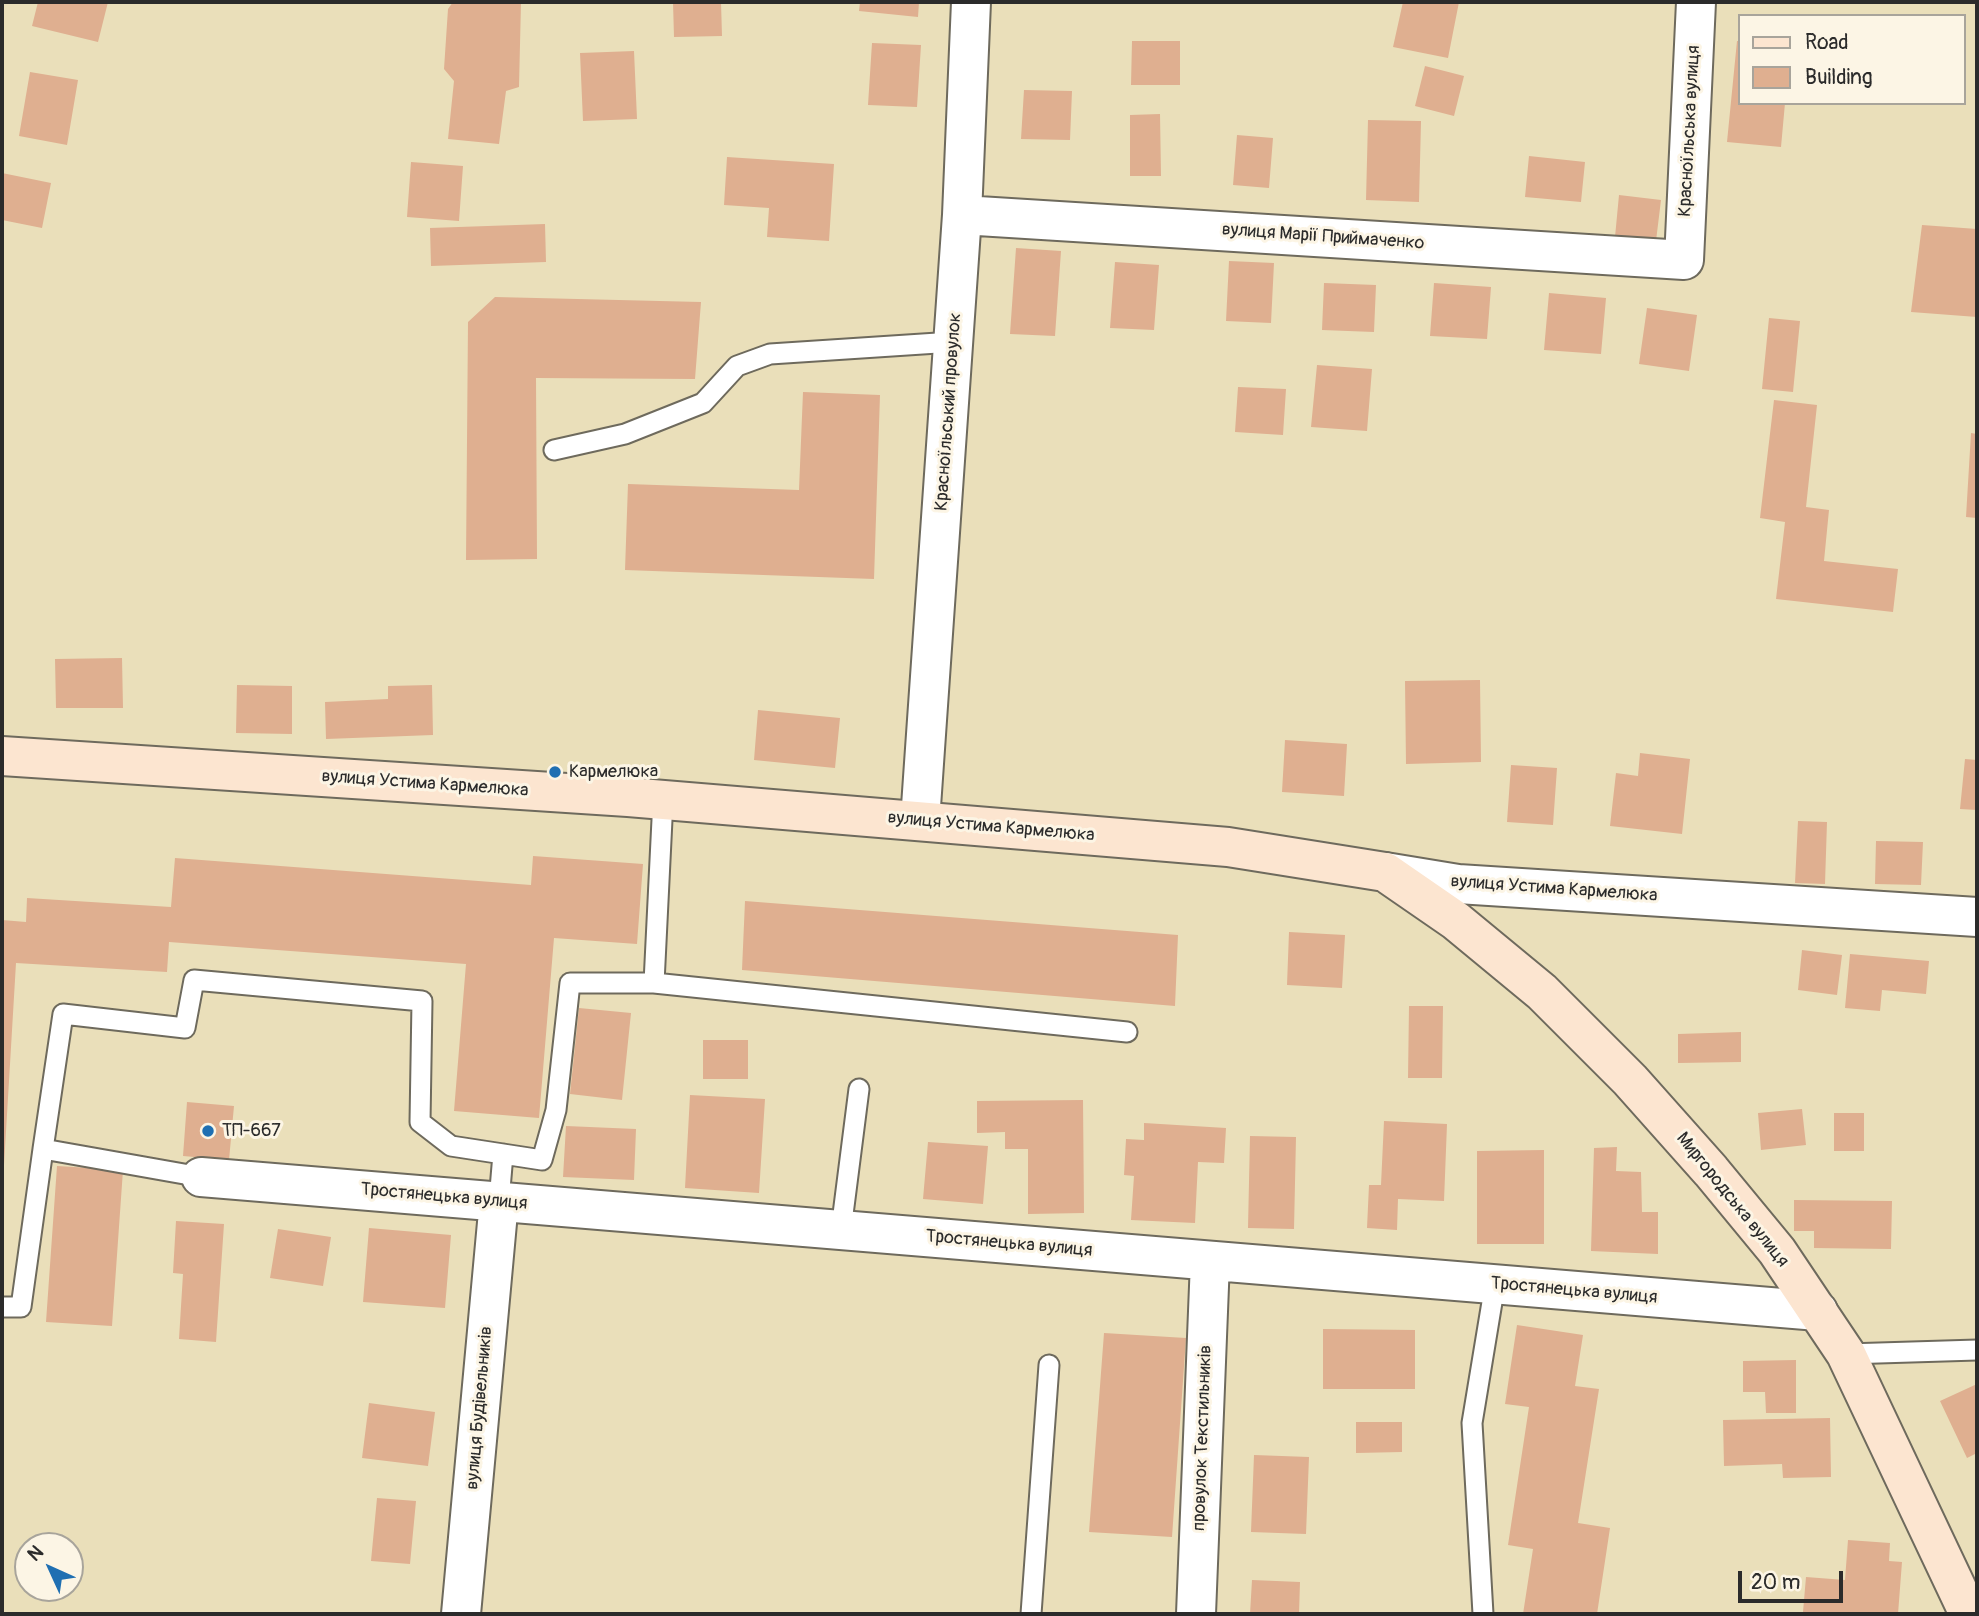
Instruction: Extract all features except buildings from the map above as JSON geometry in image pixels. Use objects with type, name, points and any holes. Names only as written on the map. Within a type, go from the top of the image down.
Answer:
[{"type":"main road","name":"вулиця Устима Кармелюка","points":[[2,756],[663,799],[1227,847],[1385,872]]},
{"type":"main road","name":"Миргородська вулиця","points":[[1385,872],[1456,921],[1542,992],[1630,1080],[1711,1171],[1777,1251],[1846,1354],[1969,1614]]},
{"type":"street","name":"Красноїльський провулок","points":[[920,821],[962,215],[971,2]]},
{"type":"street","name":"Красноїльська вулиця","points":[[1684,260],[1696,2]]},
{"type":"street","name":"вулиця Марії Приймаченко","points":[[962,215],[1684,260]]},
{"type":"street","name":"вулиця Устима Кармелюка","points":[[1385,872],[1458,884],[1977,917]]},
{"type":"street","name":"Тростянецька вулиця","points":[[201,1177],[1818,1311]]},
{"type":"street","name":"вулиця Будівельників","points":[[460,1614],[499,1202]]},
{"type":"street","name":"провулок Текстильників","points":[[1196,1614],[1210,1261]]},
{"type":"lane","points":[[554,450],[625,434],[704,403],[737,366],[770,354],[953,342]]},
{"type":"lane","points":[[654,983],[663,799]]},
{"type":"lane","points":[[2,1307],[21,1307],[63,1014],[185,1028],[194,980],[422,1000],[420,1122],[451,1146],[542,1160],[556,1110],[570,984],[654,983],[1127,1032]]},
{"type":"lane","points":[[841,1230],[859,1089]]},
{"type":"lane","points":[[43,1149],[201,1177]]},
{"type":"lane","points":[[499,1202],[503,1154]]},
{"type":"lane","points":[[1483,1614],[1472,1423],[1495,1284]]},
{"type":"lane","points":[[1846,1354],[1977,1350]]},
{"type":"lane","points":[[1031,1614],[1049,1365]]},
{"type":"place","name":"Кармелюка","points":[[555,772]]},
{"type":"place","name":"ТП-667","points":[[208,1131]]}]
